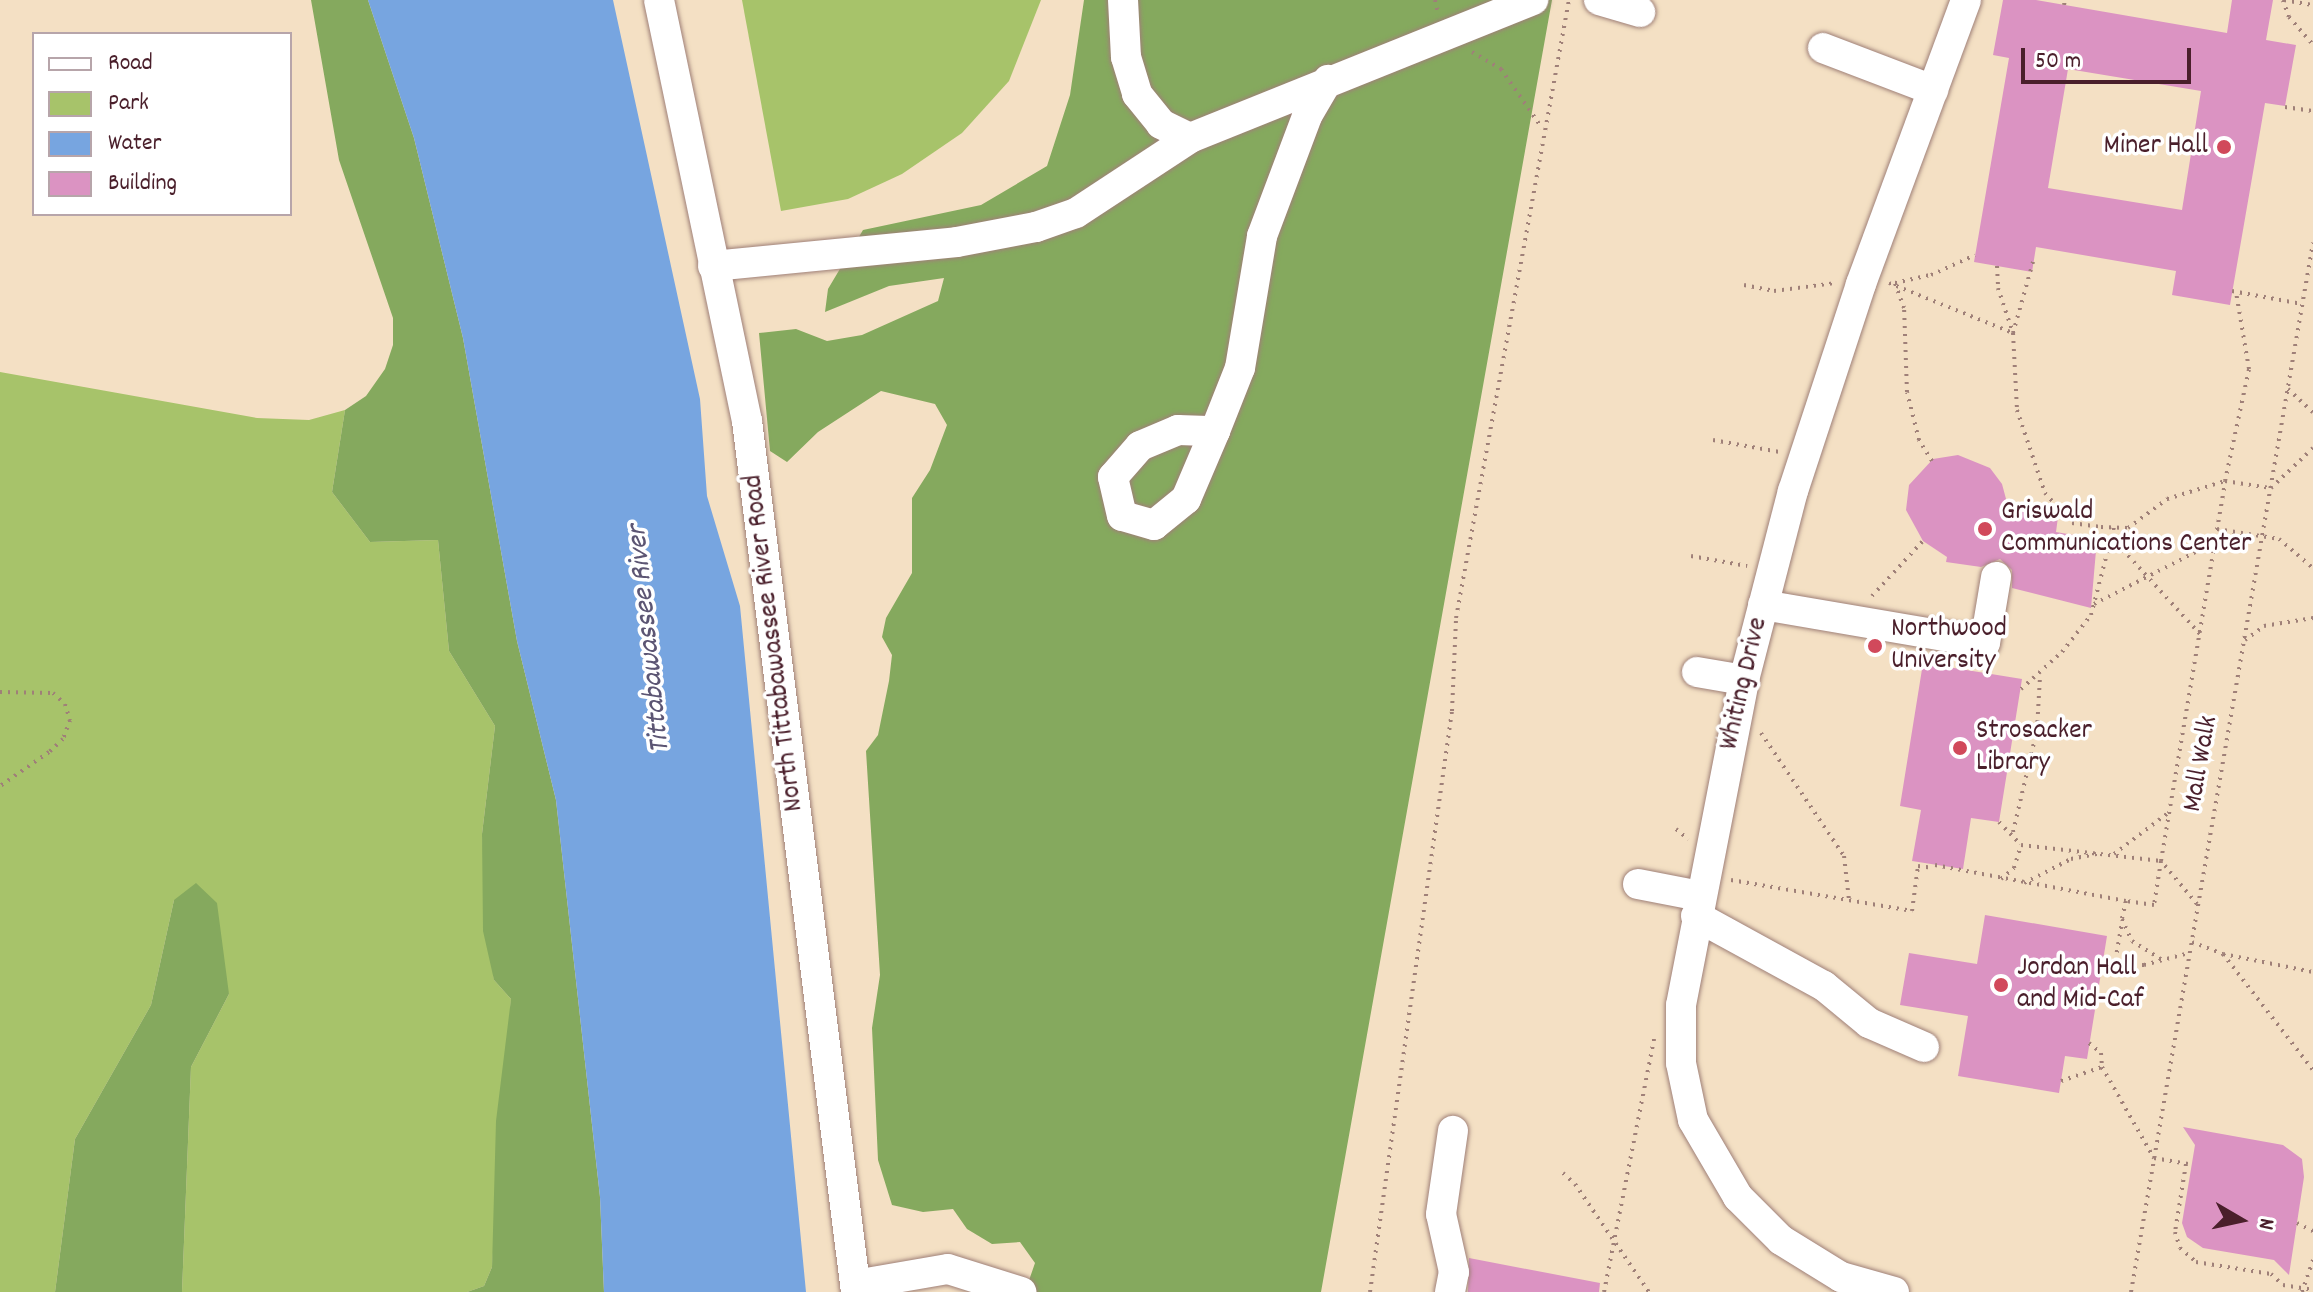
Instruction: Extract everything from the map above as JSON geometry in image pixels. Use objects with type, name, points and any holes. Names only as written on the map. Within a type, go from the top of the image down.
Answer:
[{"type":"street","name":"North Tittabawassee River Road","points":[[659,0],[747,421],[768,556],[790,779],[856,1289]]},
{"type":"street","points":[[1123,0],[1126,57],[1137,94],[1161,124],[1190,138]]},
{"type":"street","points":[[713,266],[957,242],[1036,227],[1076,213],[1190,138],[1442,34],[1533,0]]},
{"type":"street","points":[[1599,0],[1640,12]]},
{"type":"street","name":"Whiting Drive","points":[[1894,1292],[1841,1277],[1781,1240],[1738,1197],[1713,1160],[1693,1120],[1681,1063],[1681,1005],[1744,680],[1805,455],[1861,284],[1966,0]]},
{"type":"street","points":[[1823,48],[1933,90]]},
{"type":"street","points":[[1215,431],[1240,368],[1262,236],[1307,116],[1328,80]]},
{"type":"street","points":[[1766,593],[1985,643],[1996,577]]},
{"type":"street","points":[[1697,672],[1744,680]]},
{"type":"street","points":[[1638,884],[1698,906],[1824,986],[1869,1023],[1924,1047]]},
{"type":"street","points":[[1450,1292],[1454,1272],[1441,1214],[1453,1131]]},
{"type":"street","points":[[856,1289],[948,1269],[1021,1292]]},
{"type":"path","points":[[1435,0],[1442,34],[1501,69],[1542,128]]},
{"type":"path","points":[[1370,1292],[1450,726],[1458,603],[1542,128],[1569,0]]},
{"type":"path","points":[[2282,0],[2313,5]]},
{"type":"path","points":[[2282,0],[2289,17],[2313,45]]},
{"type":"path","points":[[2285,107],[2313,111]]},
{"type":"path","name":"Mall Walk","points":[[2131,1292],[2313,243]]},
{"type":"path","points":[[1744,285],[1774,291],[1817,282],[1895,283],[1931,275],[1975,255]]},
{"type":"path","points":[[2013,333],[2033,262]]},
{"type":"path","points":[[1997,266],[1998,288],[2013,333],[2017,410],[2045,493],[2072,523],[2114,527],[2139,522],[2167,499],[2225,481],[2271,488],[2313,448]]},
{"type":"path","points":[[1895,283],[2013,333]]},
{"type":"path","points":[[1895,283],[1904,308],[1907,392],[1919,440],[1932,461]]},
{"type":"path","points":[[1676,829],[1723,879],[1912,911],[1918,866],[1935,866],[2154,905],[2225,481],[2249,369],[2234,291],[2302,304]]},
{"type":"path","points":[[2288,389],[2313,412]]},
{"type":"path","points":[[1713,440],[1805,455]]},
{"type":"path","points":[[2021,689],[2040,675],[2094,604],[2114,527]]},
{"type":"path","points":[[2217,529],[2279,539],[2313,568]]},
{"type":"path","points":[[2112,538],[2200,634]]},
{"type":"path","points":[[1866,603],[1923,541]]},
{"type":"path","points":[[2094,604],[2215,542]]},
{"type":"path","points":[[1691,556],[1757,567],[1766,593]]},
{"type":"path","points":[[2244,640],[2264,626],[2313,618]]},
{"type":"path","points":[[2013,832],[2037,730],[2040,675]]},
{"type":"path","points":[[0,692],[53,693],[65,704],[70,720],[63,739],[0,786]]},
{"type":"path","points":[[1754,720],[1844,856],[1849,900]]},
{"type":"path","points":[[2114,854],[2170,811]]},
{"type":"path","points":[[1999,822],[2013,832],[2021,845],[2014,868],[2000,879]]},
{"type":"path","points":[[2021,845],[2161,861],[2197,904]]},
{"type":"path","points":[[2024,883],[2071,859],[2103,852]]},
{"type":"path","points":[[2114,968],[2126,901]]},
{"type":"path","points":[[2122,919],[2132,941],[2163,960]]},
{"type":"path","points":[[2191,941],[2223,954],[2313,972]]},
{"type":"path","points":[[2102,966],[2114,968],[2189,953]]},
{"type":"path","points":[[2223,954],[2313,1070]]},
{"type":"path","points":[[1604,1292],[1656,1025]]},
{"type":"path","points":[[2089,1043],[2101,1053],[2102,1067],[2154,1158],[2189,1164],[2175,1232],[2180,1248],[2196,1262],[2271,1274],[2283,1285],[2313,1290]]},
{"type":"path","points":[[2061,1081],[2102,1067]]},
{"type":"path","points":[[1563,1173],[1649,1292]]},
{"type":"path","points":[[2297,1223],[2313,1231]]},
{"type":"path","points":[[2303,1290],[2313,1260]]},
{"type":"green space","points":[[311,0],[368,0],[414,138],[463,338],[517,641],[556,800],[600,1197],[604,1292],[467,1292],[484,1286],[492,1267],[496,1121],[511,999],[494,980],[483,931],[482,834],[495,726],[449,651],[438,540],[370,542],[332,492],[345,410],[366,396],[385,369],[393,345],[393,318],[339,160]]},
{"type":"green space","points":[[742,0],[1041,0],[1009,81],[962,133],[902,174],[848,199],[781,211]]},
{"type":"green space","points":[[1084,0],[1552,0],[1321,1292],[1025,1292],[1035,1263],[1020,1242],[992,1244],[967,1229],[953,1209],[923,1212],[892,1205],[878,1160],[872,1028],[880,975],[866,751],[878,735],[889,681],[892,655],[882,637],[886,618],[912,573],[912,498],[930,470],[947,425],[935,404],[881,391],[818,432],[787,462],[770,451],[759,333],[796,329],[827,341],[862,335],[938,301],[944,278],[889,286],[825,312],[828,289],[863,230],[981,205],[1047,166],[1070,95]]},
{"type":"green space","points":[[0,372],[257,418],[309,420],[345,410],[332,492],[370,542],[438,540],[449,651],[495,726],[482,834],[494,980],[511,999],[492,1267],[484,1286],[467,1292],[182,1292],[191,1067],[229,994],[174,900],[151,1005],[75,1139],[55,1292],[0,1292]]},
{"type":"green space","points":[[196,883],[217,903],[229,994],[191,1067],[182,1292],[55,1292],[75,1139],[151,1005],[174,900]]},
{"type":"water","name":"Tittabawassee River","points":[[368,0],[613,0],[700,399],[707,496],[740,606],[806,1292],[604,1292],[600,1197],[556,800],[517,641],[463,338],[414,138]]},
{"type":"building","name":"Miner Hall","points":[[2003,0],[2036,0],[2227,33],[2232,0],[2273,0],[2266,40],[2296,45],[2285,106],[2265,103],[2230,305],[2172,295],[2176,271],[2036,247],[2032,272],[1974,262],[2009,58],[1993,55]],"holes":[[[2068,69],[2201,91],[2182,210],[2048,188]]]},
{"type":"building","name":"Griswald Communications Center","points":[[1958,455],[1990,468],[2002,484],[2009,510],[2058,517],[2056,532],[2097,539],[2091,608],[2012,588],[2012,570],[2000,559],[1981,567],[1946,562],[1947,557],[1923,541],[1906,510],[1909,485],[1933,459]]},
{"type":"building","name":"Strosacker Library","points":[[1923,663],[2022,679],[1999,822],[1971,818],[1963,869],[1912,861],[1921,810],[1900,806]]},
{"type":"building","name":"Jordan Hall and Mid-Caf","points":[[1985,915],[2107,936],[2087,1059],[2065,1056],[2059,1093],[1958,1076],[1968,1016],[1900,1005],[1909,953],[1977,964]]},
{"type":"building","points":[[2183,1127],[2283,1145],[2302,1159],[2304,1177],[2289,1275],[2274,1260],[2203,1248],[2187,1237],[2182,1223],[2195,1145]]},
{"type":"building","points":[[1469,1258],[1600,1283],[1599,1292],[1468,1292]]},
{"type":"place","name":"Miner Hall","points":[[2224,147]]},
{"type":"place","name":"Griswald Communications Center","points":[[1985,529]]},
{"type":"place","name":"Northwood University","points":[[1875,646]]},
{"type":"place","name":"Strosacker Library","points":[[1960,748]]},
{"type":"place","name":"Jordan Hall and Mid-Caf","points":[[2001,985]]}]
